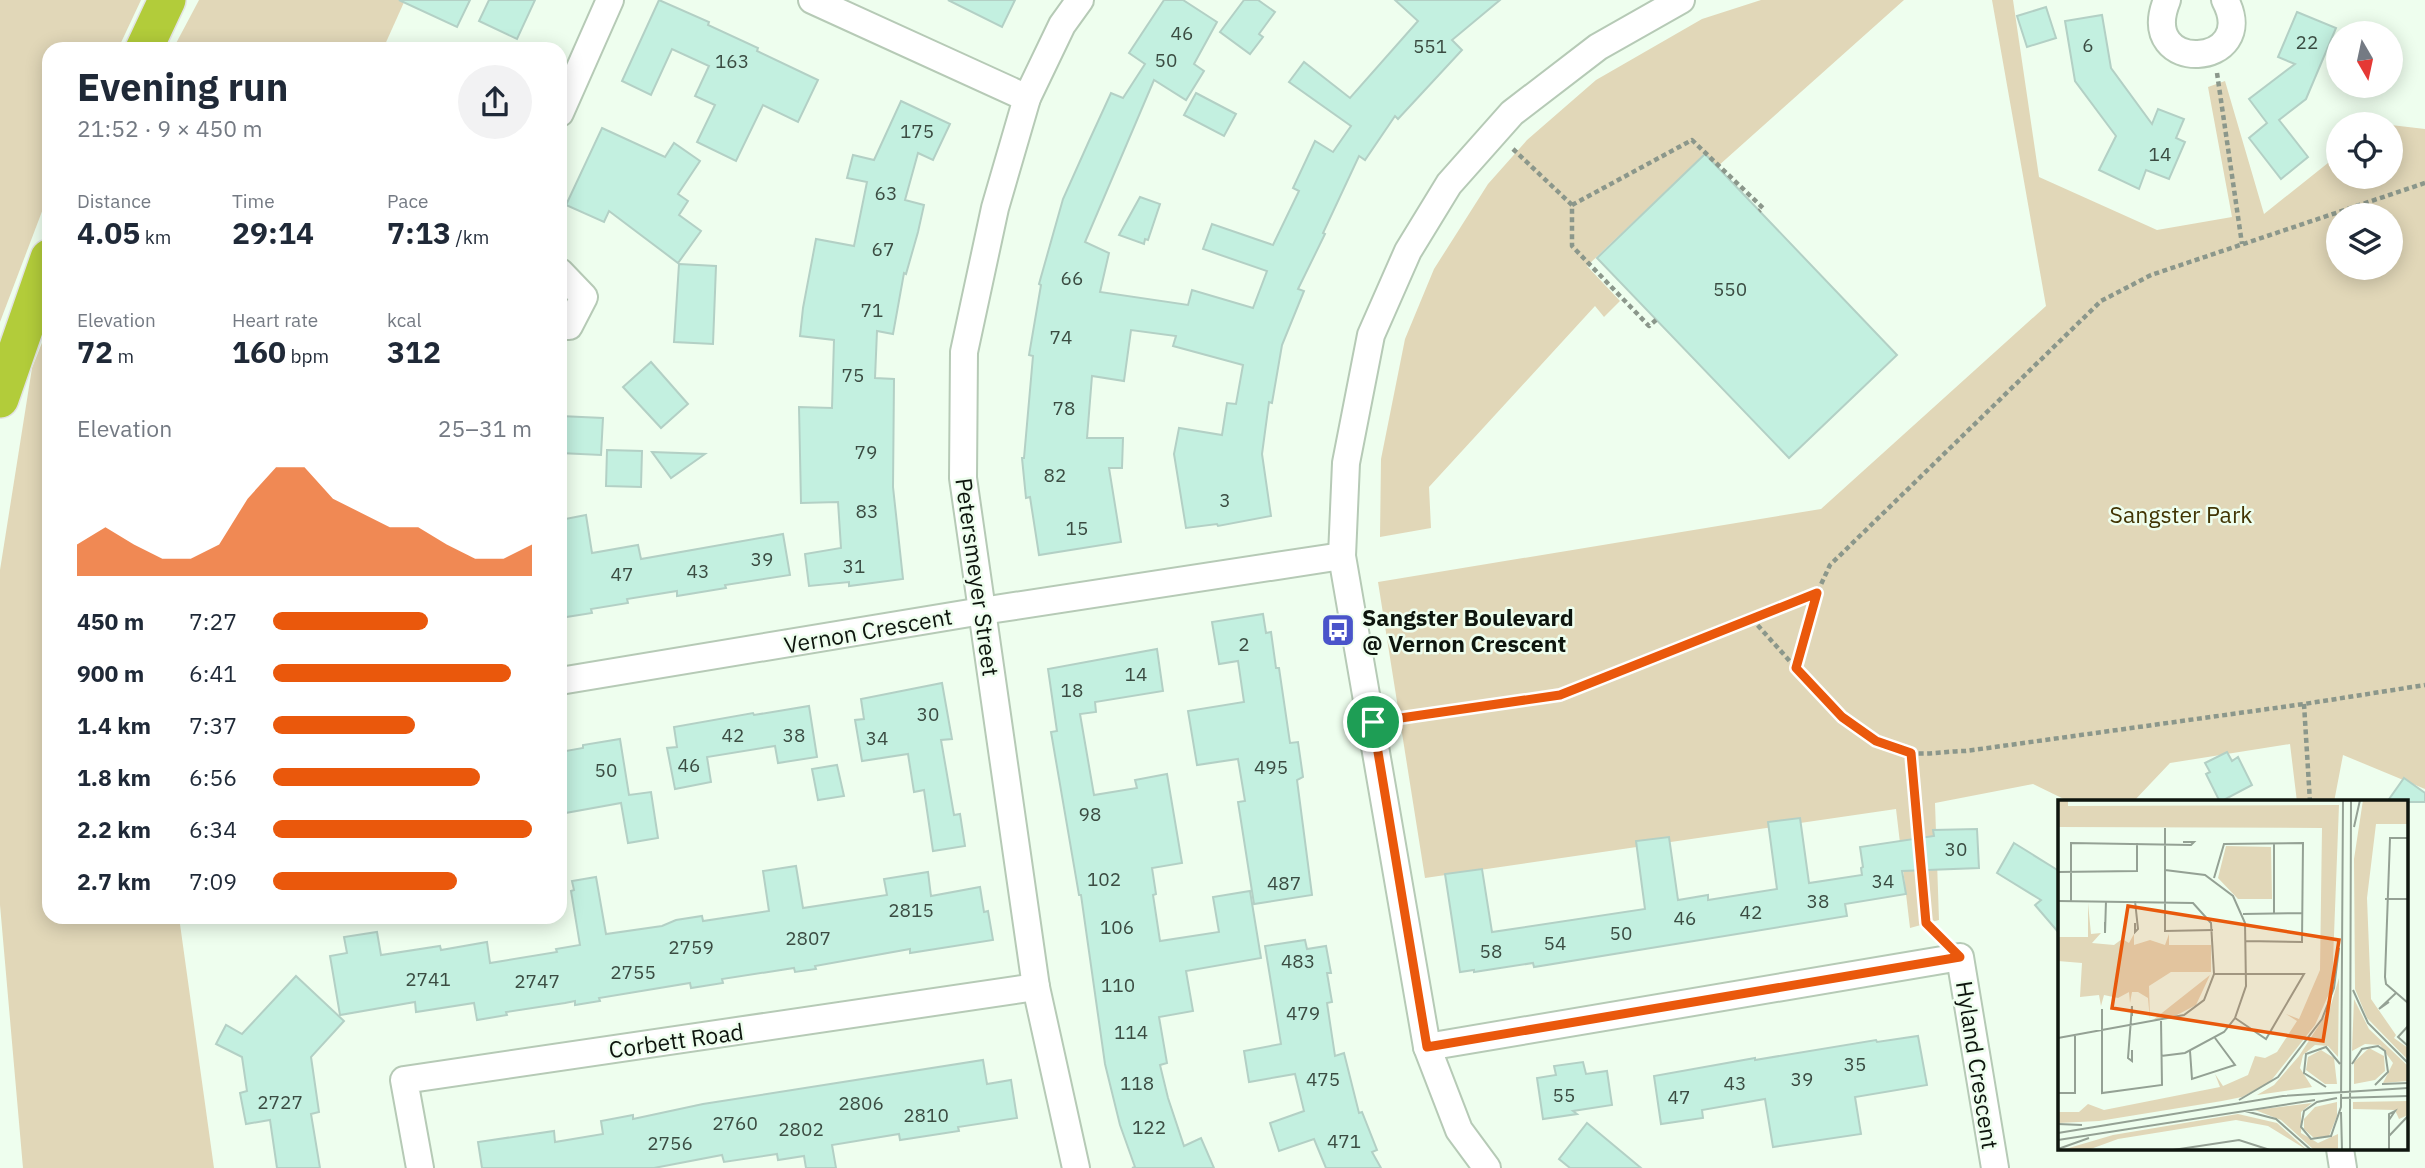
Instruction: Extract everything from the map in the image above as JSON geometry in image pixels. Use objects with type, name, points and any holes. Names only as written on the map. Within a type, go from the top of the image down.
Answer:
[{"type":"highway","points":[[147,42],[167,0]]},
{"type":"highway","points":[[0,399],[42,278]]},
{"type":"street","points":[[567,97],[610,0]]},
{"type":"street","points":[[812,0],[1027,98]]},
{"type":"street","name":"Petersmeyer Street","points":[[1076,1168],[1035,987],[962,478],[964,352],[995,208],[1027,98],[1062,25],[1080,0]]},
{"type":"street","points":[[1487,1168],[1460,1130],[1427,1047],[1373,722],[1342,556],[1346,463],[1371,335],[1408,251],[1448,184],[1512,113],[1598,47],[1681,0]]},
{"type":"street","points":[[2167,0],[2161,19],[2163,31],[2169,42],[2189,55],[2213,52],[2223,44],[2232,22],[2225,0]]},
{"type":"street","points":[[567,279],[584,297],[567,326]]},
{"type":"street","name":"Vernon Crescent","points":[[567,680],[982,611],[1342,556]]},
{"type":"street","name":"Hyland Crescent","points":[[1427,1047],[1960,957],[1995,1168]]},
{"type":"street","name":"Corbett Road","points":[[420,1168],[404,1080],[1035,987]]},
{"type":"street","points":[[2340,1150],[2343,1168]]},
{"type":"path","points":[[2213,52],[2242,245]]},
{"type":"path","points":[[1495,132],[1572,205],[1572,246],[1649,326],[1656,320]]},
{"type":"path","points":[[1572,205],[1692,140],[1763,208],[1759,211]]},
{"type":"path","points":[[1796,668],[1817,593],[1830,565],[2101,301],[2151,275],[2425,183]]},
{"type":"path","points":[[1373,722],[1560,695],[1817,593]]},
{"type":"path","points":[[1752,619],[1842,717],[1876,741],[1911,753],[1966,751],[2425,685]]},
{"type":"path","points":[[2304,704],[2310,800]]},
{"type":"path","points":[[1911,753],[1926,923],[1960,957]]},
{"type":"green space","points":[[0,0],[141,0],[121,42],[42,42],[42,211],[0,322]]},
{"type":"green space","points":[[199,0],[405,0],[386,42],[177,42]]},
{"type":"green space","points":[[1761,0],[1904,0],[1717,167],[1704,155],[1587,266],[1620,301],[1604,317],[1595,306],[1429,487],[1431,528],[1380,537],[1381,459],[1405,339],[1434,269],[1488,184],[1527,140],[1596,80],[1702,19]]},
{"type":"green space","name":"Sangster Park","points":[[1992,0],[2013,0],[2039,177],[2157,230],[2232,217],[2208,87],[2225,81],[2264,214],[2326,165],[2326,189],[2403,189],[2403,126],[2425,129],[2425,789],[2343,755],[2334,800],[2297,800],[2290,744],[2170,763],[2135,800],[2066,800],[2033,784],[1935,803],[1939,920],[1910,928],[1896,809],[1425,878],[1378,582],[1821,509],[2046,306]]},
{"type":"green space","points":[[42,343],[42,924],[180,924],[214,1168],[23,1168],[0,905],[0,570],[32,368]]},
{"type":"building","points":[[399,0],[470,0],[457,27]]},
{"type":"building","points":[[489,0],[535,0],[517,39],[479,21]]},
{"type":"building","points":[[659,0],[709,22],[708,25],[818,80],[798,122],[763,105],[736,161],[697,142],[715,105],[695,96],[709,66],[672,49],[651,95],[622,81]]},
{"type":"building","points":[[948,0],[1015,0],[1002,27]]},
{"type":"building","points":[[1164,0],[1183,0],[1217,22],[1194,64],[1204,71],[1186,100],[1154,80],[1085,242],[1109,253],[1100,292],[1188,305],[1192,290],[1253,308],[1267,271],[1203,249],[1212,224],[1273,245],[1299,191],[1293,188],[1315,141],[1333,152],[1351,126],[1289,82],[1304,62],[1350,98],[1418,21],[1395,0],[1500,0],[1452,40],[1462,50],[1398,119],[1395,116],[1365,160],[1359,156],[1298,289],[1304,291],[1282,345],[1272,403],[1269,402],[1262,454],[1271,516],[1218,526],[1186,528],[1174,454],[1179,428],[1222,435],[1227,403],[1236,404],[1243,365],[1173,346],[1176,336],[1131,330],[1124,381],[1092,376],[1087,438],[1123,438],[1122,468],[1109,468],[1121,542],[1039,555],[1030,497],[1026,498],[1022,458],[1033,356],[1029,355],[1041,285],[1039,284],[1063,199],[1111,93],[1123,98],[1145,64],[1129,53]]},
{"type":"building","points":[[1244,0],[1258,0],[1275,12],[1259,34],[1263,37],[1250,54],[1220,32]]},
{"type":"building","points":[[2046,7],[2056,38],[2027,47],[2017,16]]},
{"type":"building","points":[[2297,12],[2326,24],[2326,52],[2306,99],[2279,120],[2308,157],[2281,179],[2249,138],[2267,123],[2249,99],[2295,64],[2278,57]]},
{"type":"building","points":[[2102,15],[2111,68],[2152,124],[2158,109],[2184,119],[2176,138],[2185,142],[2169,179],[2146,170],[2139,189],[2099,170],[2116,136],[2075,81],[2065,21]]},
{"type":"building","points":[[1196,93],[1236,114],[1224,136],[1184,115]]},
{"type":"building","points":[[901,101],[950,124],[933,160],[918,153],[905,200],[924,205],[918,232],[906,274],[904,273],[893,334],[877,331],[875,378],[894,379],[893,487],[903,579],[849,586],[849,582],[809,586],[805,554],[841,548],[838,502],[801,503],[799,407],[832,408],[834,340],[800,336],[816,239],[854,246],[867,182],[847,178],[853,155],[874,160]]},
{"type":"building","points":[[602,128],[665,157],[674,143],[700,161],[678,194],[688,201],[679,215],[701,231],[678,263],[609,211],[604,222],[567,205]]},
{"type":"building","points":[[1705,154],[1897,355],[1789,458],[1597,258]]},
{"type":"building","points":[[1140,197],[1160,204],[1148,240],[1145,239],[1144,244],[1119,235]]},
{"type":"building","points":[[679,264],[716,266],[713,344],[674,342]]},
{"type":"building","points":[[651,362],[688,404],[661,428],[623,387]]},
{"type":"building","points":[[567,416],[603,418],[601,455],[567,453]]},
{"type":"building","points":[[607,450],[642,451],[641,487],[606,486]]},
{"type":"building","points":[[652,452],[705,454],[671,478]]},
{"type":"building","points":[[586,515],[592,553],[638,545],[641,559],[783,534],[790,575],[677,596],[677,591],[627,599],[628,603],[591,609],[592,613],[567,617],[567,519]]},
{"type":"building","points":[[1263,614],[1266,633],[1271,632],[1276,668],[1279,668],[1290,743],[1298,742],[1303,777],[1297,780],[1312,895],[1254,904],[1238,802],[1245,801],[1238,759],[1197,765],[1188,711],[1244,702],[1238,661],[1219,664],[1212,622]]},
{"type":"building","points":[[1157,649],[1163,691],[1095,702],[1096,712],[1080,714],[1094,795],[1137,788],[1135,780],[1167,774],[1182,863],[1152,868],[1160,941],[1219,932],[1213,897],[1250,891],[1261,958],[1186,971],[1193,1011],[1159,1017],[1167,1063],[1160,1065],[1184,1146],[1201,1138],[1214,1168],[1132,1168],[1135,1167],[1120,1125],[1105,1064],[1081,895],[1051,732],[1057,731],[1048,669]]},
{"type":"building","points":[[942,683],[952,739],[941,740],[954,815],[960,814],[965,846],[933,851],[924,790],[914,792],[908,754],[862,761],[855,720],[864,719],[861,699]]},
{"type":"building","points":[[809,706],[817,757],[778,763],[775,746],[707,757],[711,782],[675,789],[667,748],[677,747],[674,727]]},
{"type":"building","points":[[620,739],[629,795],[651,792],[658,838],[628,843],[621,803],[567,813],[567,751],[583,748],[583,745]]},
{"type":"building","points":[[2227,752],[2232,761],[2238,757],[2252,785],[2219,800],[2206,774],[2210,772],[2205,763]]},
{"type":"building","points":[[837,765],[844,796],[818,800],[812,769]]},
{"type":"building","points":[[2404,778],[2425,793],[2425,802],[2388,800]]},
{"type":"building","points":[[1800,818],[1809,883],[1862,875],[1860,847],[1934,836],[1933,830],[1977,829],[1979,868],[1902,871],[1906,894],[1845,904],[1847,916],[1534,967],[1533,963],[1460,972],[1445,874],[1482,869],[1492,932],[1645,909],[1636,841],[1669,837],[1678,900],[1708,895],[1708,900],[1777,889],[1768,822]]},
{"type":"building","points":[[2014,843],[2058,870],[2058,932],[2035,905],[2041,900],[1997,873]]},
{"type":"building","points":[[796,866],[803,908],[887,895],[884,879],[928,872],[931,896],[980,887],[993,940],[910,953],[910,949],[815,966],[816,969],[795,972],[794,968],[722,979],[723,983],[691,988],[690,983],[599,998],[600,1001],[575,1005],[575,1001],[506,1012],[507,1015],[477,1020],[474,1003],[416,1012],[415,1002],[340,1015],[330,956],[347,953],[344,937],[377,932],[381,955],[440,946],[441,950],[487,942],[490,963],[557,952],[556,949],[580,945],[571,891],[574,890],[572,881],[596,877],[606,934],[662,926],[676,920],[702,916],[703,921],[769,911],[763,871]]},
{"type":"building","points":[[1305,940],[1307,949],[1326,946],[1332,1002],[1327,1003],[1335,1056],[1344,1053],[1359,1113],[1362,1112],[1377,1150],[1372,1152],[1381,1168],[1326,1168],[1314,1139],[1279,1151],[1270,1123],[1304,1111],[1295,1074],[1249,1082],[1244,1051],[1281,1044],[1265,946]]},
{"type":"building","points":[[296,976],[344,1021],[311,1057],[319,1112],[311,1114],[320,1168],[277,1168],[270,1120],[246,1124],[240,1093],[247,1091],[242,1057],[216,1044],[226,1025],[242,1034]]},
{"type":"building","points":[[1918,1036],[1927,1085],[1855,1097],[1861,1134],[1773,1147],[1765,1099],[1702,1110],[1703,1118],[1661,1124],[1654,1076],[1755,1058]]},
{"type":"building","points":[[983,1060],[987,1084],[1011,1080],[1017,1118],[900,1140],[899,1134],[832,1145],[836,1168],[806,1168],[804,1156],[778,1160],[777,1154],[724,1162],[722,1155],[654,1168],[482,1168],[478,1142],[554,1131],[555,1142],[603,1134],[601,1121],[633,1115],[633,1119],[703,1104]]},
{"type":"building","points":[[1583,1062],[1586,1074],[1607,1071],[1612,1105],[1543,1119],[1537,1078],[1556,1075],[1554,1066]]},
{"type":"building","points":[[1587,1123],[1641,1168],[1570,1168],[1559,1159]]},
{"type":"place","name":"Sangster Boulevard @ Vernon Crescent","points":[[1338,630]]},
{"type":"route","points":[[1817,593],[1796,668],[1842,717],[1876,741],[1911,753],[1926,923],[1960,957],[1427,1047],[1373,722],[1560,695],[1817,593]]}]
